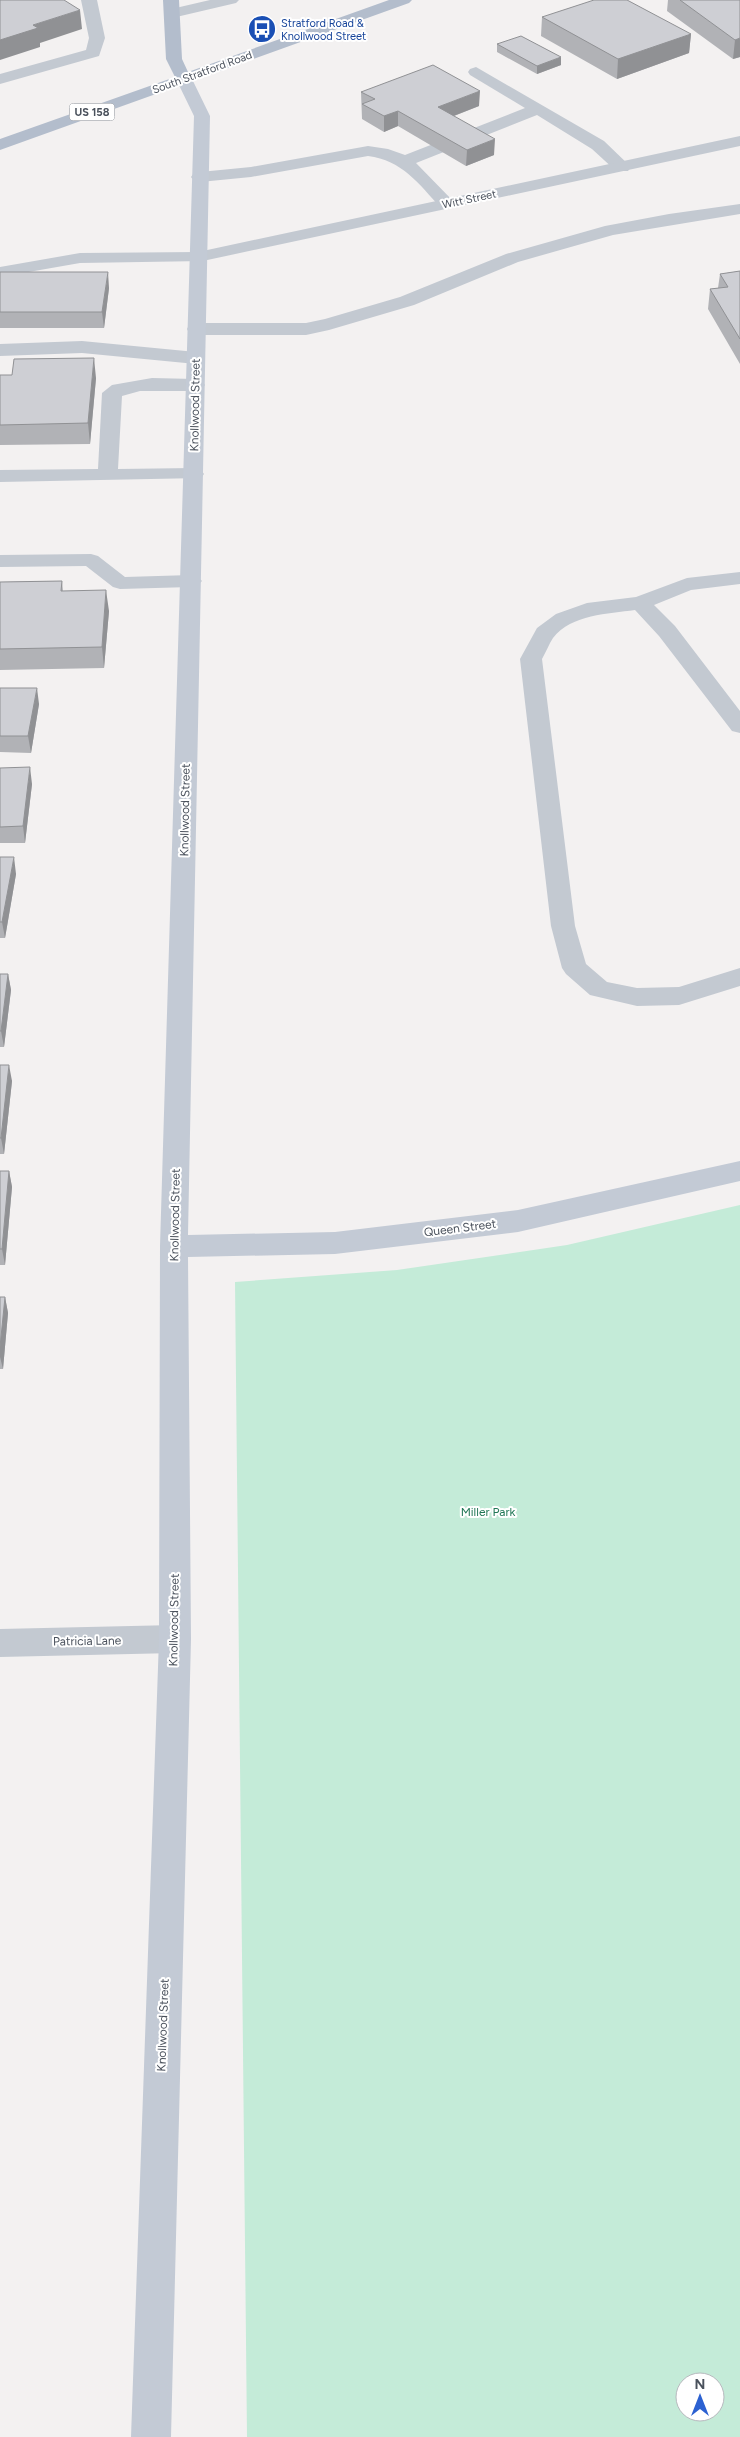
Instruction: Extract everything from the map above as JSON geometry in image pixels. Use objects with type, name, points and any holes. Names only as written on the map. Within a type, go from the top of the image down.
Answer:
[{"type":"main road","name":"South Stratford Road","points":[[0,145],[404,0]]},
{"type":"main road","name":"Knollwood Street","points":[[150,2437],[175,1639],[174,1246],[202,116],[174,59],[171,6]]},
{"type":"main road","name":"Queen Street","points":[[174,1246],[335,1243],[518,1221],[740,1170]]},
{"type":"street","points":[[0,79],[93,53],[97,38],[88,0]]},
{"type":"street","points":[[171,6],[231,0]]},
{"type":"street","points":[[476,72],[598,144],[622,167]]},
{"type":"street","points":[[406,161],[538,109]]},
{"type":"street","name":"Witt Street","points":[[0,272],[80,258],[198,257],[740,141]]},
{"type":"street","points":[[200,177],[251,172],[368,151],[383,152],[406,161],[447,204]]},
{"type":"street","points":[[196,329],[306,329],[407,300],[512,258],[611,230],[668,219],[740,209]]},
{"type":"street","points":[[0,350],[82,347],[196,358]]},
{"type":"street","points":[[108,475],[112,393],[119,387],[196,385]]},
{"type":"street","points":[[0,476],[194,474]]},
{"type":"street","points":[[0,561],[91,560],[120,583],[191,581]]},
{"type":"street","points":[[740,578],[687,584],[640,603],[587,610],[564,619],[544,633],[531,659],[562,926],[575,968],[600,989],[637,998],[678,996],[740,977]]},
{"type":"street","points":[[640,603],[667,631],[740,726]]},
{"type":"street","name":"Patricia Lane","points":[[0,1643],[175,1639]]},
{"type":"green space","name":"Miller Park","points":[[740,1205],[740,2437],[247,2437],[235,1282],[397,1270],[567,1245]]},
{"type":"building","points":[[0,0],[64,0],[80,10],[33,25],[38,28],[0,40]]},
{"type":"building","points":[[594,0],[627,0],[691,34],[618,59],[542,17]]},
{"type":"building","points":[[680,0],[740,0],[740,38],[735,40]]},
{"type":"building","points":[[521,36],[561,57],[537,66],[497,44]]},
{"type":"building","points":[[433,65],[480,91],[438,107],[495,139],[467,150],[398,111],[384,116],[362,104],[375,99],[361,92]]},
{"type":"building","points":[[740,271],[740,339],[710,289],[728,287],[720,274]]},
{"type":"building","points":[[0,272],[108,272],[102,312],[0,312]]},
{"type":"building","points":[[94,358],[88,423],[0,425],[0,375],[12,375],[14,359]]},
{"type":"building","points":[[62,581],[61,591],[106,590],[102,647],[0,649],[0,582]]},
{"type":"building","points":[[0,688],[37,688],[28,736],[0,736]]},
{"type":"building","points":[[30,767],[23,826],[0,827],[0,768]]},
{"type":"building","points":[[0,857],[14,857],[2,922],[0,922]]},
{"type":"building","points":[[0,974],[8,974],[1,1031],[0,1031]]},
{"type":"building","points":[[0,1065],[9,1065],[1,1138],[0,1138]]},
{"type":"building","points":[[0,1171],[9,1171],[2,1249],[0,1249]]},
{"type":"building","points":[[0,1297],[5,1297],[0,1347]]},
{"type":"place","name":"Stratford Road & Knollwood Street","points":[[262,29]]}]
